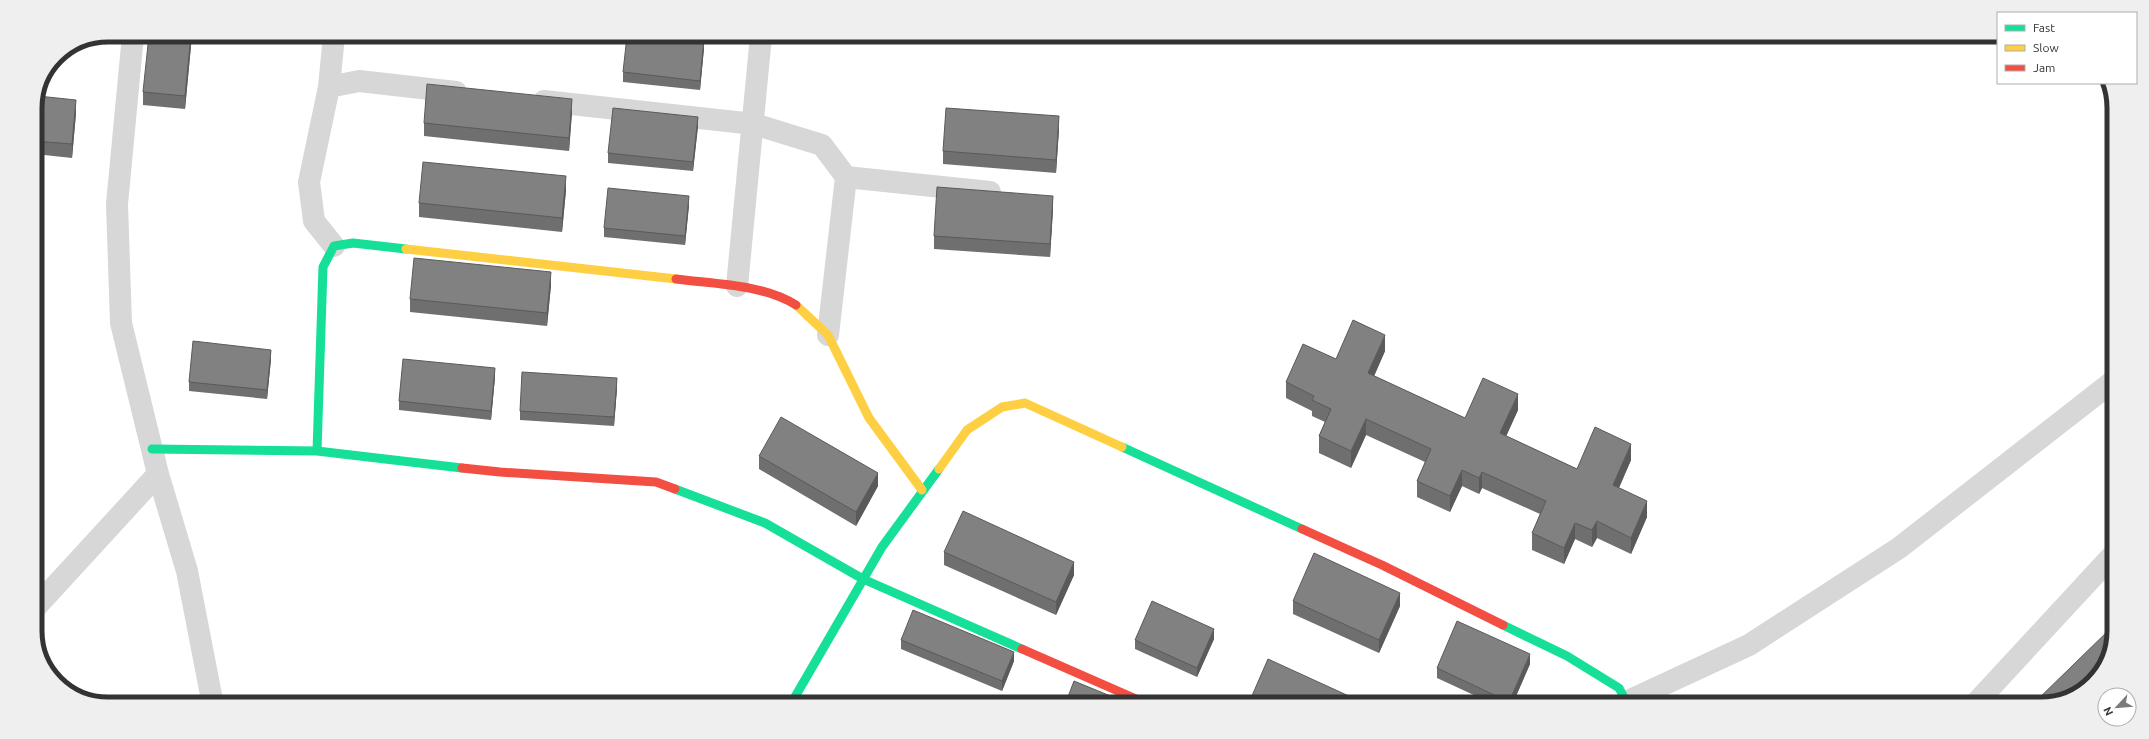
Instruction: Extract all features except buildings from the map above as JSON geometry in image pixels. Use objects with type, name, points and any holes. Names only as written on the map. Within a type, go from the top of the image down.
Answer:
[{"type":"street","points":[[132,42],[117,204],[121,323],[158,474],[186,571],[211,697]]},
{"type":"street","points":[[333,42],[329,87],[309,182],[314,221],[334,246]]},
{"type":"street","points":[[737,286],[754,124],[761,42]]},
{"type":"street","points":[[329,87],[359,82],[477,94]]},
{"type":"street","points":[[525,99],[754,124],[822,145],[846,177],[828,335]]},
{"type":"street","points":[[846,177],[1010,194]]},
{"type":"street","points":[[334,246],[353,243],[737,286],[781,296],[800,308],[828,335],[868,418],[922,490]]},
{"type":"street","points":[[317,451],[323,267],[334,246]]},
{"type":"street","points":[[1638,697],[1749,645],[1900,548],[2107,386]]},
{"type":"street","points":[[795,697],[882,546],[967,430],[1002,406],[1025,403],[1382,565],[1567,656],[1619,688],[1624,697]]},
{"type":"street","points":[[152,449],[317,451],[500,472],[656,482],[765,523],[863,579],[1132,697]]},
{"type":"street","points":[[42,600],[158,474]]},
{"type":"street","points":[[1981,697],[2107,561]]},
{"type":"traffic: fast","points":[[317,451],[323,267],[334,246],[353,243],[406,249]]},
{"type":"traffic: fast","points":[[1122,447],[1302,529]]},
{"type":"traffic: fast","points":[[152,449],[317,451],[462,468]]},
{"type":"traffic: fast","points":[[795,697],[882,547],[939,469]]},
{"type":"traffic: fast","points":[[675,489],[765,523],[863,579],[1022,649]]},
{"type":"traffic: fast","points":[[1503,625],[1567,656],[1619,688],[1624,697]]},
{"type":"traffic: slow","points":[[406,249],[676,279]]},
{"type":"traffic: slow","points":[[796,305],[828,335],[869,418],[922,490]]},
{"type":"traffic: slow","points":[[939,469],[967,430],[1002,407],[1025,403],[1122,447]]},
{"type":"traffic: jam","points":[[676,279],[753,289],[783,298],[796,305]]},
{"type":"traffic: jam","points":[[462,468],[500,472],[656,482],[675,489]]},
{"type":"traffic: jam","points":[[1302,529],[1382,565],[1503,625]]},
{"type":"traffic: jam","points":[[1022,649],[1132,697]]}]
